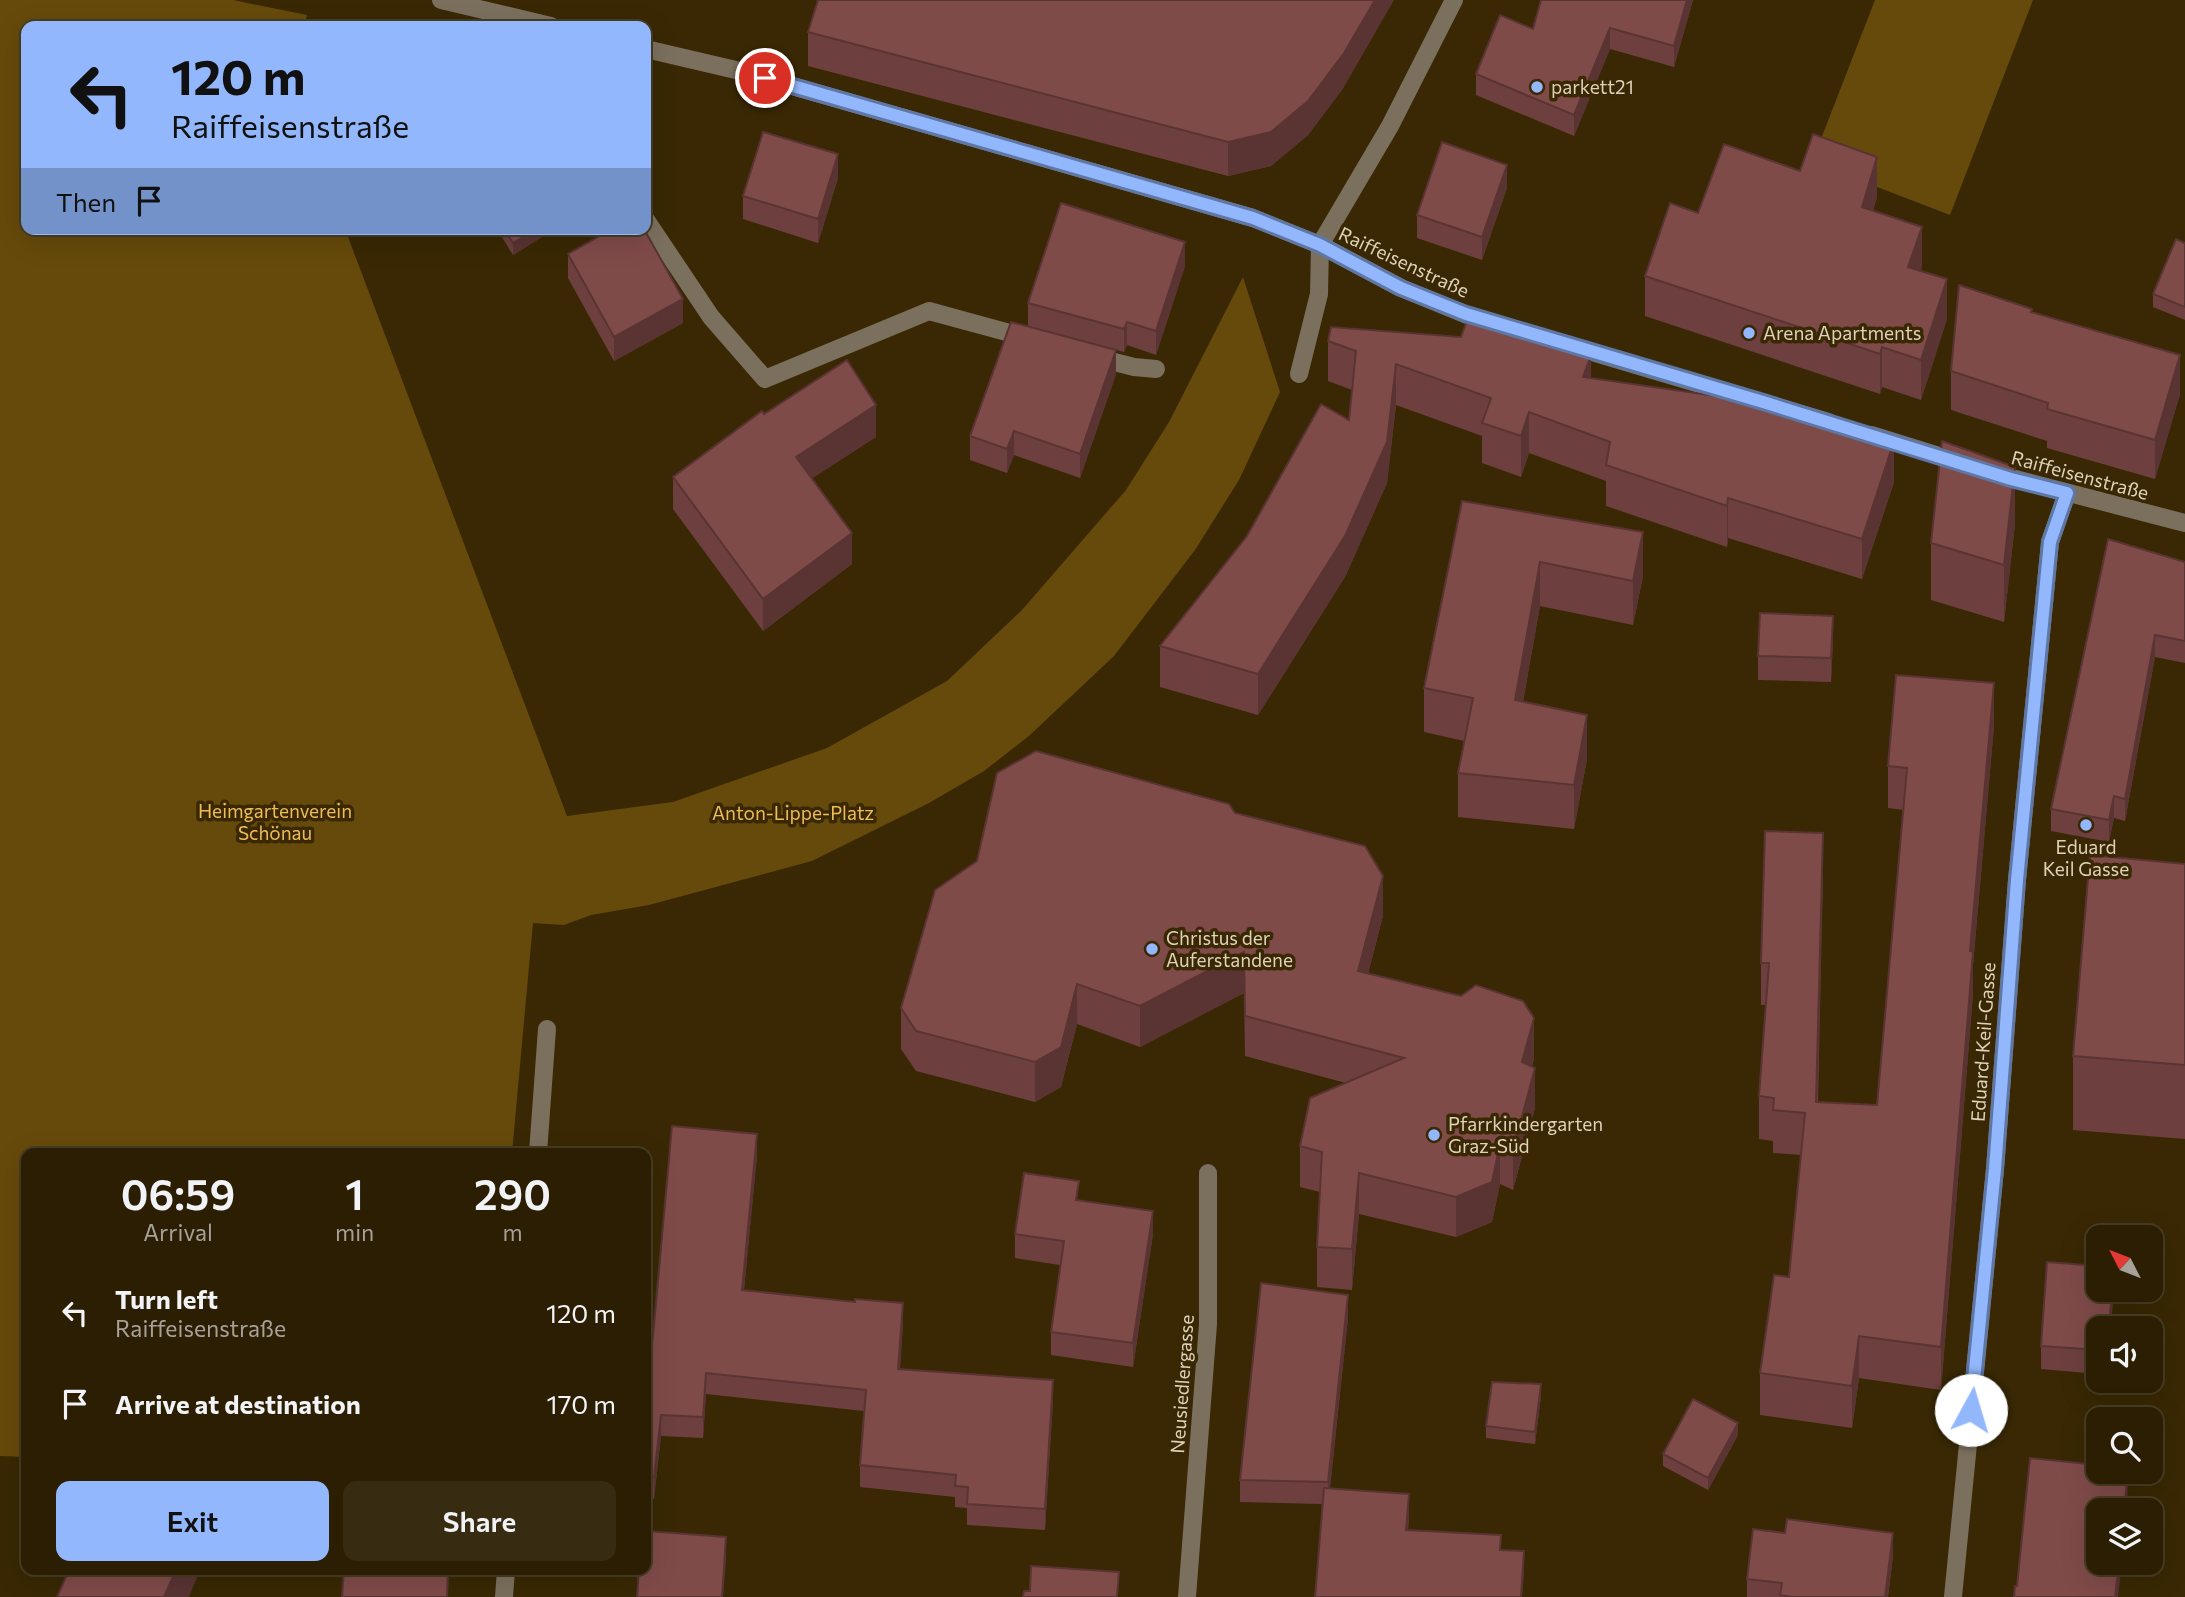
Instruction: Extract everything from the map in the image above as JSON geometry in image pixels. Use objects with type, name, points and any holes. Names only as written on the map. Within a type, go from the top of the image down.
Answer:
[{"type":"street","points":[[441,0],[530,21]]},
{"type":"street","points":[[1299,374],[1319,294],[1320,245],[1390,125],[1454,0]]},
{"type":"street","name":"Raiffeisenstraße","points":[[651,50],[740,71],[1253,218],[1320,245],[1401,288],[1466,314],[2011,479],[2185,523]]},
{"type":"street","points":[[651,228],[710,317],[765,379],[929,311],[1044,343]]},
{"type":"street","points":[[1083,353],[1134,368],[1156,369]]},
{"type":"street","name":"Eduard-Keil-Gasse","points":[[1953,1597],[1995,1169],[2017,880],[2050,542],[2067,493]]},
{"type":"street","points":[[538,1148],[547,1029]]},
{"type":"street","name":"Neusiedlergasse","points":[[1187,1597],[1208,1324],[1208,1173]]},
{"type":"street","points":[[504,1597],[506,1575]]},
{"type":"green space","name":"Heimgartenverein Schönau","points":[[0,0],[233,0],[307,15],[305,21],[21,21],[21,235],[347,235],[567,816],[673,802],[827,748],[947,681],[1022,610],[1126,490],[1169,422],[1243,277],[1280,392],[1239,480],[1195,550],[1114,656],[1030,735],[984,771],[929,803],[812,861],[649,905],[591,915],[564,925],[533,923],[512,1148],[21,1148],[21,1457],[0,1456]]},
{"type":"green space","points":[[1875,0],[2033,0],[1950,215],[1812,162]]},
{"type":"building","points":[[818,0],[1375,0],[1344,53],[1308,101],[1271,132],[1228,142],[808,32]]},
{"type":"building","points":[[1541,0],[1687,0],[1674,46],[1610,28],[1574,115],[1476,74],[1500,15],[1533,29]]},
{"type":"building","points":[[763,132],[838,154],[818,219],[743,196]]},
{"type":"building","points":[[1813,134],[1877,157],[1862,207],[1922,227],[1908,267],[1947,279],[1921,360],[1882,347],[1880,354],[1645,276],[1670,203],[1698,213],[1724,144],[1800,171]]},
{"type":"building","points":[[1442,142],[1507,165],[1482,237],[1417,215]]},
{"type":"building","points":[[1061,203],[1185,242],[1156,331],[1127,322],[1124,329],[1028,303]]},
{"type":"building","points":[[508,235],[526,235],[513,243]]},
{"type":"building","points":[[601,235],[647,235],[683,299],[614,337],[568,254]]},
{"type":"building","points":[[2176,239],[2185,243],[2185,307],[2153,294]]},
{"type":"building","points":[[1959,285],[2032,309],[2031,312],[2180,355],[2155,440],[2047,409],[2048,403],[1951,371]]},
{"type":"building","points":[[1470,312],[1591,355],[1583,377],[1716,396],[1802,422],[1805,414],[1894,441],[1862,539],[1728,498],[1727,506],[1606,465],[1610,442],[1529,412],[1521,436],[1482,423],[1491,398],[1396,364],[1387,442],[1345,536],[1258,674],[1160,646],[1247,536],[1321,404],[1349,420],[1356,351],[1328,341],[1331,327],[1461,337]]},
{"type":"building","points":[[1011,322],[1116,350],[1080,454],[1014,431],[1007,449],[970,436]]},
{"type":"building","points":[[847,360],[876,405],[796,457],[852,533],[763,599],[673,477],[762,411],[764,414]]},
{"type":"building","points":[[1942,441],[2015,467],[2004,565],[1931,543]]},
{"type":"building","points":[[1462,501],[1643,532],[1633,581],[1540,562],[1515,700],[1587,715],[1574,785],[1458,773],[1473,698],[1424,688]]},
{"type":"building","points":[[2108,539],[2185,562],[2185,641],[2155,635],[2125,799],[2114,796],[2109,820],[2051,809]]},
{"type":"building","points":[[1760,613],[1833,616],[1831,658],[1758,656]]},
{"type":"building","points":[[1896,675],[1994,683],[1970,951],[1973,952],[1941,1347],[1859,1336],[1852,1386],[1760,1373],[1774,1275],[1789,1277],[1805,1113],[1773,1110],[1774,1098],[1759,1096],[1769,963],[1761,963],[1765,831],[1823,833],[1816,1102],[1877,1105],[1907,768],[1888,766]]},
{"type":"building","points":[[1036,751],[1229,804],[1235,813],[1365,846],[1383,876],[1358,971],[1461,996],[1476,985],[1523,1001],[1534,1018],[1522,1062],[1535,1068],[1513,1150],[1500,1144],[1492,1182],[1456,1197],[1359,1173],[1352,1249],[1317,1247],[1322,1152],[1300,1146],[1310,1098],[1404,1058],[1245,1016],[1244,952],[1140,1006],[1077,984],[1061,1047],[1035,1062],[916,1031],[901,1008],[935,890],[977,861],[997,773]]},
{"type":"building","points":[[2090,855],[2185,864],[2185,1065],[2073,1056]]},
{"type":"building","points":[[672,1126],[757,1134],[742,1290],[855,1302],[855,1299],[903,1303],[898,1369],[1053,1380],[1045,1509],[967,1504],[968,1487],[955,1486],[956,1475],[860,1465],[866,1390],[706,1373],[703,1417],[661,1415],[654,1478],[651,1478],[652,1346]]},
{"type":"building","points":[[1024,1173],[1079,1181],[1076,1200],[1153,1211],[1133,1343],[1051,1332],[1064,1241],[1015,1234]]},
{"type":"building","points":[[2047,1262],[2086,1265],[2086,1302],[2111,1302],[2110,1316],[2086,1316],[2086,1349],[2041,1346]]},
{"type":"building","points":[[1261,1283],[1348,1295],[1328,1482],[1240,1480]]},
{"type":"building","points":[[1492,1382],[1541,1384],[1535,1432],[1486,1426]]},
{"type":"building","points":[[1693,1399],[1738,1423],[1708,1478],[1663,1454]]},
{"type":"building","points":[[2030,1458],[2086,1464],[2086,1484],[2127,1484],[2125,1498],[2086,1498],[2086,1575],[2118,1575],[2115,1597],[2014,1597]]},
{"type":"building","points":[[1324,1488],[1409,1494],[1406,1530],[1501,1535],[1500,1550],[1524,1551],[1521,1597],[1315,1597]]},
{"type":"building","points":[[1787,1519],[1893,1533],[1885,1597],[1792,1597],[1780,1595],[1782,1583],[1747,1579],[1753,1529],[1785,1533]]},
{"type":"building","points":[[651,1531],[726,1537],[722,1597],[637,1597],[639,1575],[651,1575]]},
{"type":"building","points":[[1031,1566],[1119,1572],[1117,1597],[1023,1597],[1024,1591],[1030,1591]]},
{"type":"building","points":[[67,1575],[174,1575],[164,1597],[57,1597]]},
{"type":"building","points":[[344,1575],[448,1575],[447,1597],[342,1597]]},
{"type":"place","name":"parkett21","points":[[1537,87]]},
{"type":"place","name":"Arena Apartments","points":[[1749,333]]},
{"type":"place","name":"Eduard Keil Gasse","points":[[2086,825]]},
{"type":"place","name":"Christus der Auferstandene","points":[[1152,949]]},
{"type":"place","name":"Pfarrkindergarten Graz-Süd","points":[[1434,1135]]},
{"type":"route","points":[[765,78],[1253,218],[1320,245],[1401,288],[1466,314],[2011,479],[2067,493],[2050,542],[2017,880],[1995,1169],[1971,1410]]},
{"type":"park label","name":"Anton-Lippe-Platz","points":[[793,813]]}]
